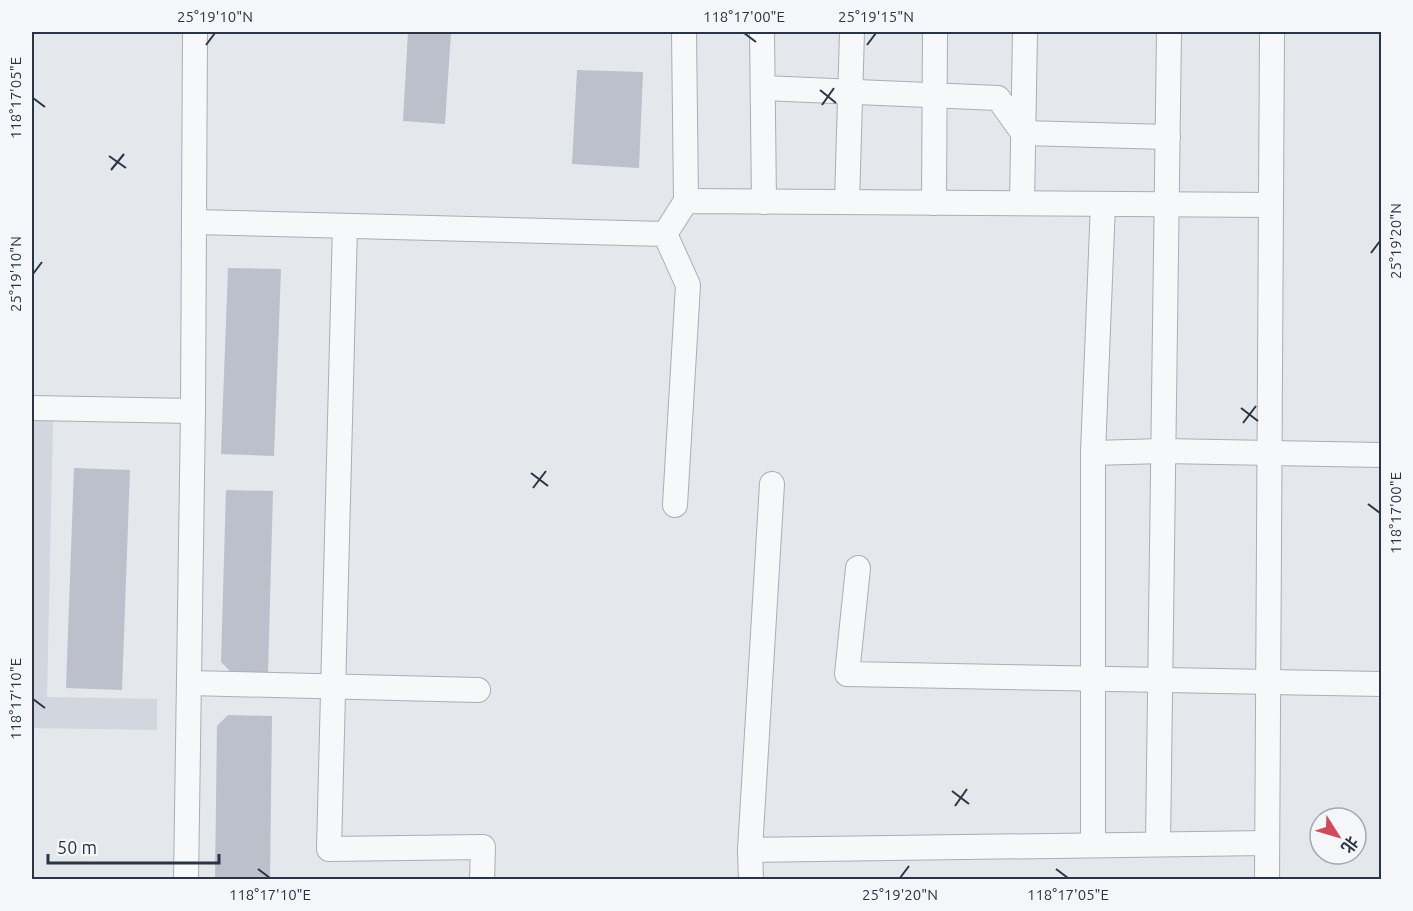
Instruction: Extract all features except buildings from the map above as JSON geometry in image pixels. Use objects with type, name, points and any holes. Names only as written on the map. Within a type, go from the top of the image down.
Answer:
[{"type":"street","points":[[186,879],[194,411],[195,32]]},
{"type":"street","points":[[665,234],[686,201],[684,32]]},
{"type":"street","points":[[762,32],[764,202]]},
{"type":"street","points":[[847,202],[852,32]]},
{"type":"street","points":[[934,203],[935,32]]},
{"type":"street","points":[[1022,203],[1025,32]]},
{"type":"street","points":[[1158,843],[1169,32]]},
{"type":"street","points":[[1267,879],[1272,32]]},
{"type":"street","points":[[763,88],[998,98],[1023,133]]},
{"type":"street","points":[[1023,133],[1168,136]]},
{"type":"street","points":[[686,201],[1271,205]]},
{"type":"street","points":[[1093,844],[1095,678],[1093,453],[1103,204]]},
{"type":"street","points":[[194,222],[665,234]]},
{"type":"street","points":[[345,226],[329,849],[483,847],[482,879]]},
{"type":"street","points":[[665,234],[688,285],[675,505]]},
{"type":"street","points":[[32,408],[194,411]]},
{"type":"street","points":[[1093,453],[1163,451],[1382,455]]},
{"type":"street","points":[[751,879],[750,850],[772,484]]},
{"type":"street","points":[[858,568],[848,674],[1161,679],[1268,684],[1382,684]]},
{"type":"street","points":[[189,683],[478,690]]},
{"type":"street","points":[[750,850],[1267,843]]},
{"type":"shaded area","points":[[32,420],[53,421],[47,697],[157,699],[157,730],[32,728]]}]
